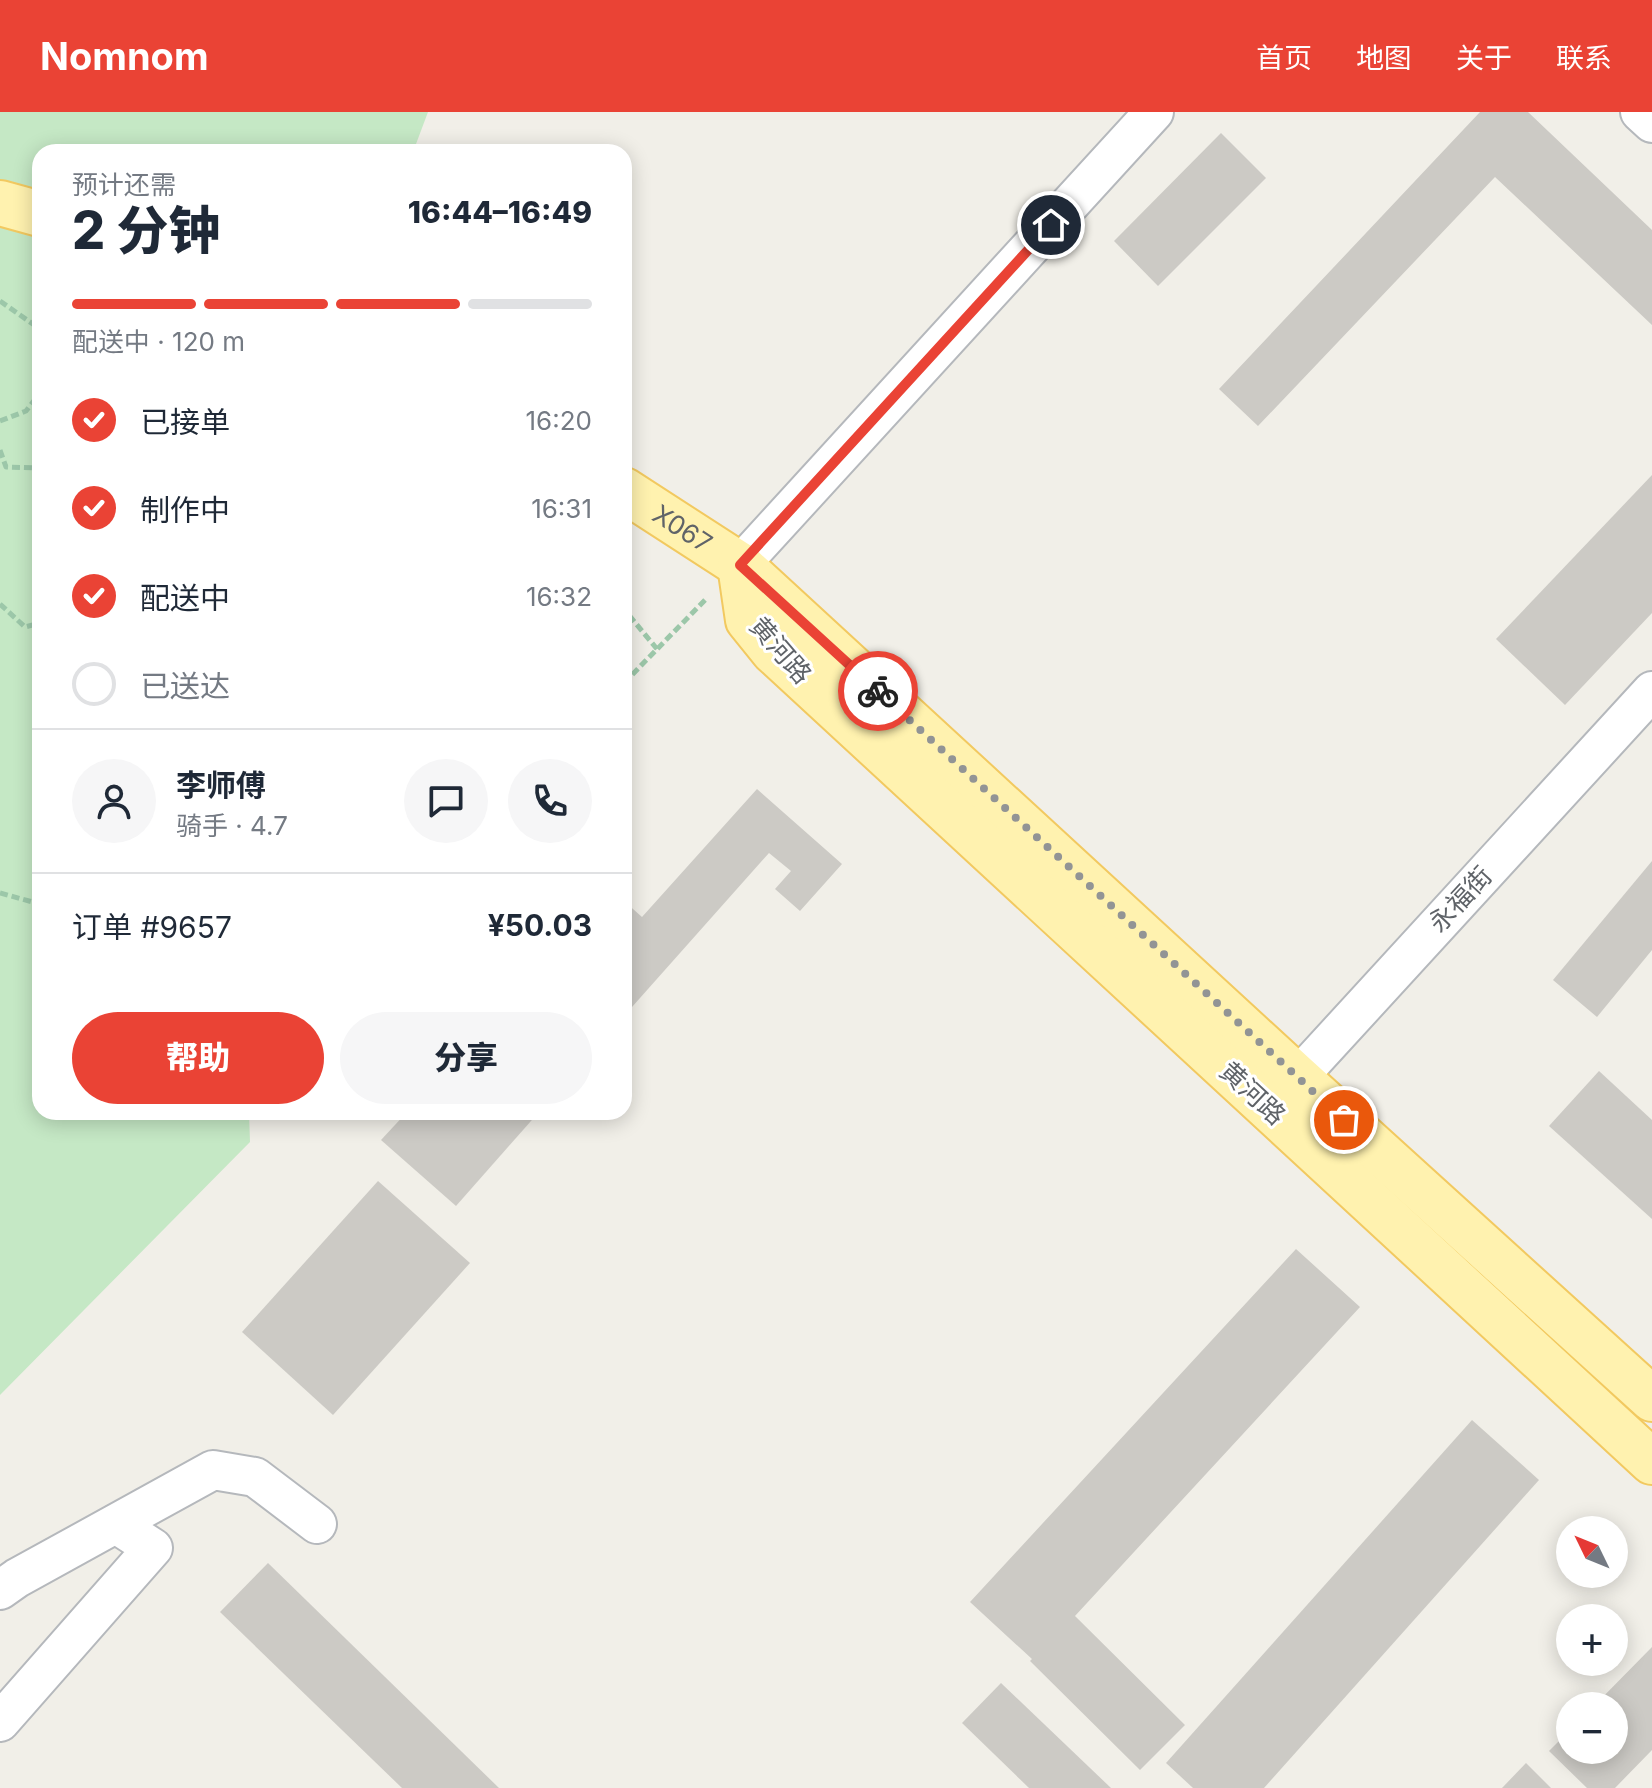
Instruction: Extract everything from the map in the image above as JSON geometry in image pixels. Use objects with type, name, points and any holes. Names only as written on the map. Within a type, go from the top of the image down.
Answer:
[{"type":"main road","points":[[0,203],[32,212]]},
{"type":"main road","name":"X067","points":[[632,495],[740,565]]},
{"type":"main road","name":"黄河路","points":[[740,565],[748,620],[773,651],[1283,1093],[1652,1399]]},
{"type":"main road","name":"黄河路","points":[[1283,1093],[1652,1462]]},
{"type":"street","points":[[740,565],[1154,112]]},
{"type":"street","points":[[1640,112],[1652,123]]},
{"type":"street","name":"永福街","points":[[1283,1093],[1652,691]]},
{"type":"street","points":[[0,1590],[213,1470],[255,1477],[317,1524]]},
{"type":"street","points":[[0,1722],[153,1548],[116,1524]]},
{"type":"path","points":[[0,301],[32,323]]},
{"type":"path","points":[[0,421],[26,411],[32,403]]},
{"type":"path","points":[[0,450],[3,466],[32,468]]},
{"type":"path","points":[[632,675],[740,565]]},
{"type":"path","points":[[0,604],[25,627],[32,625]]},
{"type":"path","points":[[632,619],[657,649]]},
{"type":"path","points":[[0,893],[32,902]]},
{"type":"green space","points":[[0,112],[428,112],[416,144],[32,144],[32,1120],[249,1120],[250,1142],[0,1395]]},
{"type":"building","points":[[1480,112],[1528,112],[1652,230],[1652,325],[1495,177],[1258,426],[1219,389]]},
{"type":"building","points":[[1221,133],[1266,178],[1158,286],[1114,241]]},
{"type":"building","points":[[1652,475],[1652,613],[1565,705],[1496,639]]},
{"type":"building","points":[[757,789],[842,864],[800,911],[775,889],[791,871],[769,853],[632,1007],[632,908],[642,917]]},
{"type":"building","points":[[1652,861],[1652,950],[1597,1017],[1553,980]]},
{"type":"building","points":[[1599,1071],[1652,1120],[1652,1219],[1549,1126]]},
{"type":"building","points":[[400,1120],[532,1120],[456,1206],[381,1140]]},
{"type":"building","points":[[378,1181],[470,1263],[333,1415],[242,1332]]},
{"type":"building","points":[[1296,1249],[1360,1307],[1075,1616],[1185,1725],[1140,1770],[1030,1661],[1032,1659],[970,1602]]},
{"type":"building","points":[[1472,1420],[1539,1480],[1264,1788],[1193,1788],[1166,1763]]},
{"type":"building","points":[[268,1563],[499,1788],[402,1788],[220,1612]]},
{"type":"building","points":[[1652,1647],[1652,1750],[1615,1788],[1587,1788],[1562,1764],[1628,1764],[1628,1692],[1608,1692],[1623,1676],[1628,1676],[1628,1671]]},
{"type":"building","points":[[1001,1683],[1111,1788],[1029,1788],[962,1723]]},
{"type":"building","points":[[1556,1744],[1556,1758],[1549,1751]]},
{"type":"building","points":[[1526,1763],[1551,1788],[1502,1788]]},
{"type":"way so far","points":[[878,691],[1344,1120]]},
{"type":"route","points":[[878,691],[740,565],[1051,225]]}]
